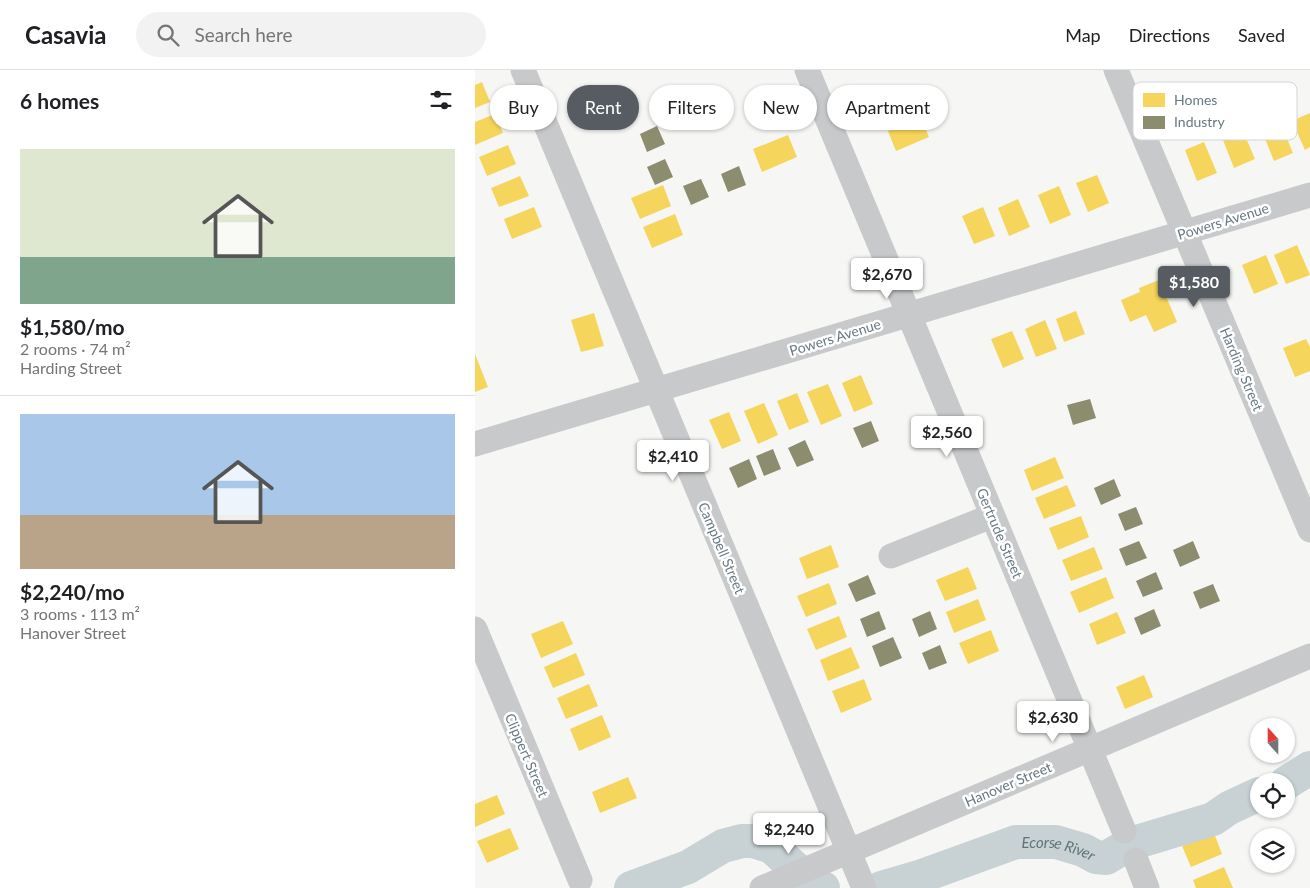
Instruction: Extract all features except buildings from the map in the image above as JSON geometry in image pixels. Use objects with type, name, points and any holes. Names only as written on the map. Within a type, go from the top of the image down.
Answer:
[{"type":"street","name":"Campbell Street","points":[[523,70],[862,883]]},
{"type":"street","name":"Gertrude Street","points":[[807,70],[1123,831]]},
{"type":"street","name":"Harding Street","points":[[1116,70],[1133,111]]},
{"type":"street","name":"Harding Street","points":[[1145,140],[1310,530]]},
{"type":"street","name":"Powers Avenue","points":[[475,444],[1310,195]]},
{"type":"street","points":[[891,556],[992,516]]},
{"type":"street","name":"Clippert Street","points":[[475,629],[580,880]]},
{"type":"street","name":"Hanover Street","points":[[771,884],[1310,656]]},
{"type":"street","points":[[1136,860],[1147,888]]},
{"type":"waterway","name":"Ecorse River","points":[[1295,777],[1310,768]]},
{"type":"waterway","name":"Ecorse River","points":[[881,888],[922,876],[1016,842],[1056,842],[1083,850],[1096,857],[1106,858],[1130,844],[1213,819],[1229,808],[1250,798]]},
{"type":"waterway","name":"Ecorse River","points":[[631,888],[688,867],[723,846],[742,841],[753,841],[772,847],[809,881],[823,888]]}]
